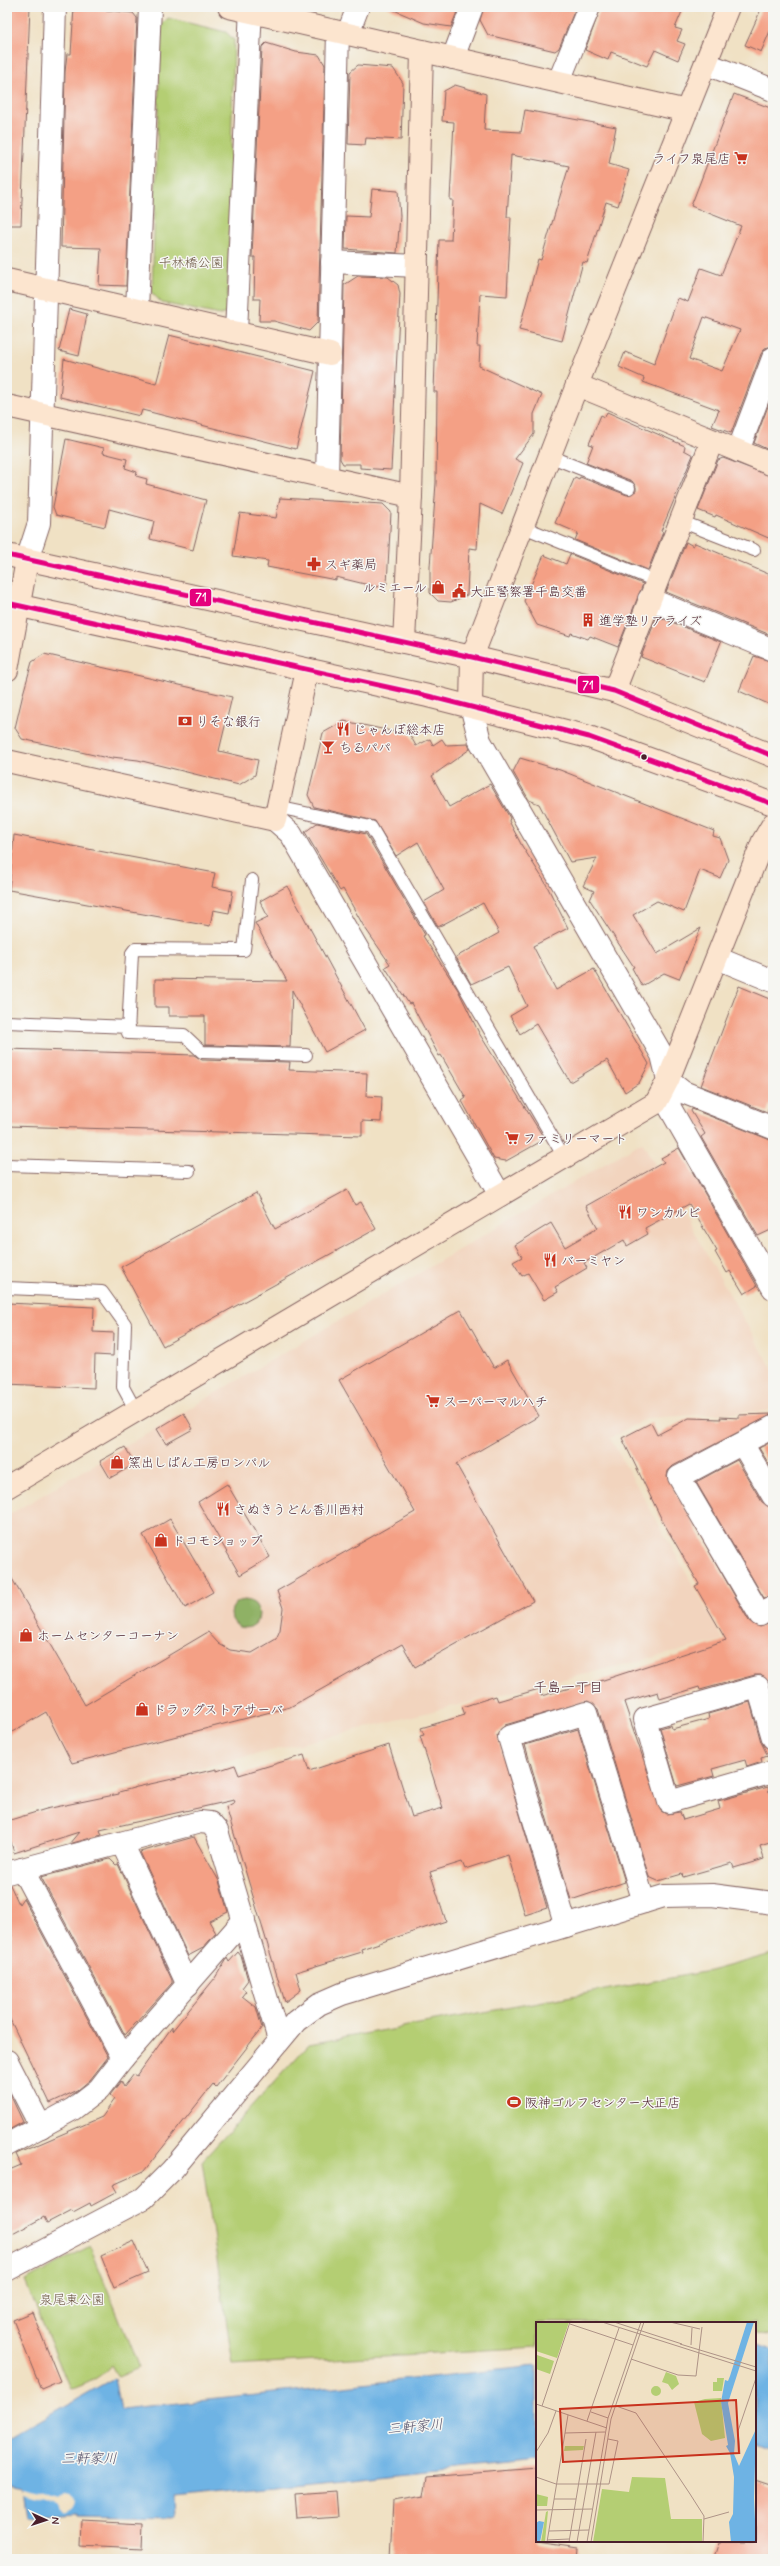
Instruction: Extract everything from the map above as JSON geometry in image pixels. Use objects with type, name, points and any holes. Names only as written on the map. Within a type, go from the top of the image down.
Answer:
[{"type":"street","points":[[7,670],[17,558],[39,523],[44,414],[55,7]]},
{"type":"street","points":[[137,310],[150,7]]},
{"type":"street","points":[[327,477],[332,262],[343,32],[358,7]]},
{"type":"street","points":[[453,58],[472,7]]},
{"type":"street","points":[[559,81],[589,7]]},
{"type":"street","points":[[728,7],[707,64],[521,526],[472,657],[472,706],[480,741],[662,1055],[668,1080],[670,1108],[773,1288]]},
{"type":"street","points":[[236,332],[243,9],[687,111]]},
{"type":"street","points":[[404,642],[411,496],[422,51]]},
{"type":"street","points":[[707,64],[773,90]]},
{"type":"street","points":[[332,262],[417,266]]},
{"type":"street","points":[[7,280],[330,354]]},
{"type":"street","points":[[738,451],[773,358]]},
{"type":"street","points":[[577,385],[773,465]]},
{"type":"street","points":[[7,406],[411,496]]},
{"type":"street","points":[[614,691],[712,441]]},
{"type":"street","points":[[17,558],[472,657],[614,691],[773,756]]},
{"type":"street","points":[[653,590],[773,650]]},
{"type":"street","points":[[13,604],[472,706],[589,737],[773,804]]},
{"type":"street","points":[[276,814],[307,670]]},
{"type":"street","points":[[7,761],[276,814],[291,834],[500,1195]]},
{"type":"street","points":[[7,1487],[656,1103],[668,1080],[763,841],[773,824]]},
{"type":"street","points":[[717,958],[773,980]]},
{"type":"street","points":[[668,1080],[683,1092],[773,1128]]},
{"type":"street","points":[[773,1427],[743,1445],[680,1477],[760,1615],[773,1607]]},
{"type":"street","points":[[743,1445],[773,1496]]},
{"type":"street","points":[[773,1738],[758,1687],[645,1719],[669,1802],[773,1772]]},
{"type":"street","points":[[566,1926],[509,1737],[586,1713],[644,1902]]},
{"type":"street","points":[[123,2058],[15,1871],[200,1822],[210,1823],[217,1831],[279,2040]]},
{"type":"street","points":[[122,1843],[188,1985]]},
{"type":"street","points":[[7,2270],[144,2198],[168,2175],[296,2021],[318,2004],[342,1994],[664,1896],[688,1894],[773,1903]]},
{"type":"street","points":[[7,2145],[73,2109],[99,2089],[123,2058],[244,1920]]},
{"type":"street","points":[[7,2060],[41,2126]]},
{"type":"lane","points":[[549,456],[629,488]]},
{"type":"lane","points":[[680,521],[754,550]]},
{"type":"lane","points":[[521,526],[653,590]]},
{"type":"lane","points":[[276,814],[371,827],[564,1157]]},
{"type":"lane","points":[[252,880],[244,950],[135,949],[132,953],[128,1033],[184,1036],[202,1052],[306,1055]]},
{"type":"lane","points":[[7,1022],[129,1027]]},
{"type":"lane","points":[[7,1165],[189,1171]]},
{"type":"lane","points":[[7,1288],[102,1292],[125,1324],[123,1387],[136,1411]]},
{"type":"shaded area","points":[[642,1142],[773,1370],[773,1407],[767,1411],[646,1418],[610,1438],[724,1640],[7,1815],[7,1516]]},
{"type":"green space","name":"千林橋公園","points":[[168,18],[226,32],[234,40],[227,313],[220,315],[162,303],[152,293],[161,25]]},
{"type":"green space","points":[[245,1600],[255,1604],[259,1614],[255,1624],[245,1628],[235,1624],[231,1614],[235,1604]]},
{"type":"green space","name":"阪神ゴルフセンター大正店","points":[[772,1954],[773,2335],[756,2334],[756,2322],[536,2322],[536,2347],[233,2365],[202,2161],[309,2044],[709,1971]]},
{"type":"green space","name":"泉尾東公園","points":[[90,2246],[139,2368],[118,2377],[111,2365],[103,2373],[92,2380],[81,2386],[70,2389],[25,2281]]},
{"type":"water","points":[[756,2344],[773,2350],[773,2451],[756,2444]]},
{"type":"water","name":"三軒家川","points":[[536,2366],[536,2460],[174,2497],[175,2518],[79,2516],[78,2514],[27,2517],[23,2489],[7,2486],[7,2439],[114,2378],[120,2409]]},
{"type":"pier","points":[[23,2489],[58,2498],[64,2493],[69,2494],[75,2500],[74,2505],[67,2512],[63,2511],[56,2503],[23,2494]]},
{"type":"building","points":[[7,7],[30,7],[21,225],[7,225]]},
{"type":"building","points":[[74,7],[105,7],[105,10],[133,13],[137,18],[126,286],[99,285],[101,248],[61,247],[65,72],[67,54],[71,54]]},
{"type":"building","points":[[387,7],[459,7],[451,27],[424,23]]},
{"type":"building","points":[[484,7],[576,7],[559,48],[555,51],[488,35],[480,20]]},
{"type":"building","points":[[601,7],[684,7],[675,28],[682,30],[677,41],[685,44],[678,60],[655,50],[647,66],[611,52],[608,60],[585,50]]},
{"type":"building","points":[[762,7],[773,7],[773,24],[761,52],[745,45]]},
{"type":"building","points":[[266,43],[296,52],[319,55],[325,65],[318,322],[309,331],[274,321],[259,321],[260,299],[254,299],[255,257],[252,257],[254,211],[262,47]]},
{"type":"building","points":[[358,65],[393,68],[403,83],[401,140],[366,138],[365,145],[348,144],[350,72]]},
{"type":"building","points":[[455,85],[486,94],[484,130],[521,132],[525,110],[616,127],[609,164],[629,170],[618,206],[606,202],[587,263],[583,262],[562,341],[519,330],[538,259],[541,260],[569,166],[511,155],[507,217],[511,217],[507,296],[480,294],[477,346],[480,346],[479,366],[542,395],[534,414],[534,434],[515,459],[523,463],[502,514],[480,504],[477,549],[469,548],[467,595],[451,602],[438,601],[430,593],[430,567],[436,483],[437,392],[434,392],[439,240],[451,240],[453,200],[450,200],[454,122],[442,121],[444,91]]},
{"type":"building","points":[[734,94],[773,109],[773,346],[765,348],[761,354],[731,433],[712,426],[719,410],[643,382],[644,378],[619,367],[625,352],[654,364],[678,298],[688,302],[701,268],[721,275],[741,226],[691,206]],"holes":[[[704,317],[740,330],[722,371],[689,359]]]},
{"type":"building","points":[[372,189],[398,191],[400,216],[397,253],[345,249],[346,216],[369,217]]},
{"type":"building","points":[[358,276],[388,277],[398,285],[400,294],[391,470],[360,468],[360,464],[343,464],[340,459],[344,285]]},
{"type":"building","points":[[69,309],[87,314],[79,356],[59,351]]},
{"type":"building","points":[[169,335],[315,371],[296,449],[142,410],[140,416],[60,397],[64,359],[156,384]]},
{"type":"building","points":[[773,393],[773,452],[754,443]]},
{"type":"building","points":[[607,412],[685,446],[684,450],[693,455],[661,531],[663,532],[648,570],[575,540],[578,533],[555,523],[575,477],[579,479],[580,477],[627,495],[636,491],[636,487],[632,481],[586,463],[593,445],[589,444],[601,415],[605,417]]},
{"type":"building","points":[[66,439],[104,448],[103,453],[127,459],[125,468],[137,472],[136,476],[147,479],[146,484],[206,500],[193,550],[150,539],[154,521],[109,509],[105,527],[56,515],[53,507]]},
{"type":"building","points":[[723,458],[773,477],[773,540],[716,515],[715,517],[698,510],[718,460]]},
{"type":"building","points":[[280,498],[383,504],[391,512],[387,584],[377,587],[336,577],[336,580],[267,567],[268,561],[233,556],[240,513],[276,518]]},
{"type":"building","points":[[686,542],[693,546],[695,543],[773,576],[773,636],[666,592]]},
{"type":"building","points":[[570,554],[643,584],[618,647],[590,636],[588,639],[571,633],[570,636],[537,625],[524,601],[544,555],[566,564]]},
{"type":"building","points":[[657,616],[721,642],[705,682],[641,657]]},
{"type":"building","points":[[44,654],[232,697],[219,751],[258,760],[255,775],[239,785],[138,760],[112,757],[112,759],[22,739],[15,728],[23,694],[32,662]]},
{"type":"building","points":[[754,656],[773,662],[773,706],[739,691]]},
{"type":"building","points":[[344,721],[410,735],[416,746],[430,739],[433,745],[442,739],[446,745],[468,744],[470,749],[432,776],[449,807],[490,784],[510,818],[509,821],[522,846],[545,882],[568,928],[533,946],[556,990],[594,969],[649,1064],[639,1083],[625,1092],[607,1060],[570,1082],[536,1024],[520,1034],[510,1016],[527,1006],[508,967],[471,984],[456,957],[499,933],[483,903],[438,927],[424,902],[444,890],[418,842],[396,856],[375,821],[314,807],[308,795],[323,733]]},
{"type":"building","points":[[520,758],[560,770],[714,831],[713,836],[720,838],[728,860],[720,878],[700,870],[684,912],[657,901],[633,915],[657,954],[701,928],[679,979],[664,973],[642,986],[632,968],[634,967],[590,900],[594,891],[583,886],[597,858],[570,862],[539,804],[529,800],[513,772]]},
{"type":"building","points":[[317,823],[366,834],[425,935],[423,936],[458,990],[479,1033],[542,1135],[540,1142],[506,1161],[494,1159],[462,1101],[466,1098],[441,1055],[439,1056],[411,1003],[409,1004],[385,967],[390,964],[363,925],[343,889],[340,891],[305,832]]},
{"type":"building","points":[[14,835],[215,873],[212,887],[233,891],[229,913],[213,910],[210,926],[9,890]]},
{"type":"building","points":[[287,886],[365,1030],[325,1052],[292,990],[290,1047],[205,1045],[205,1016],[169,1016],[169,1007],[155,1007],[155,979],[287,981],[255,923],[268,917],[260,901]]},
{"type":"building","points":[[739,986],[773,1000],[773,1096],[767,1112],[701,1086]]},
{"type":"building","points":[[7,1049],[194,1055],[202,1060],[290,1062],[289,1070],[367,1073],[366,1096],[382,1097],[381,1122],[362,1121],[362,1136],[7,1126]]},
{"type":"building","points":[[692,1109],[773,1141],[773,1229],[758,1236],[701,1137],[705,1134],[691,1111]]},
{"type":"building","points":[[679,1148],[757,1286],[744,1294],[730,1271],[727,1273],[715,1252],[717,1251],[689,1204],[645,1228],[648,1234],[627,1246],[624,1240],[584,1263],[587,1268],[555,1287],[558,1292],[544,1300],[528,1273],[522,1276],[513,1262],[522,1257],[515,1245],[551,1223],[565,1247],[598,1228],[586,1206],[664,1162],[661,1158]]},
{"type":"building","points":[[347,1190],[355,1205],[361,1202],[376,1229],[163,1346],[121,1267],[256,1193],[275,1229]]},
{"type":"building","points":[[7,1303],[94,1307],[93,1332],[114,1333],[113,1356],[95,1355],[94,1388],[7,1384]]},
{"type":"building","points":[[461,1310],[494,1368],[507,1360],[539,1416],[456,1464],[533,1601],[415,1667],[402,1644],[290,1707],[72,1763],[46,1712],[7,1735],[7,1570],[85,1705],[208,1632],[219,1644],[230,1650],[252,1653],[276,1639],[280,1630],[283,1608],[277,1591],[415,1512],[339,1380]]},
{"type":"building","points":[[184,1413],[193,1429],[166,1444],[157,1429]]},
{"type":"building","points":[[773,1414],[673,1466],[668,1471],[667,1477],[749,1621],[760,1627],[773,1622],[773,1682],[770,1683],[761,1675],[755,1675],[700,1690],[699,1687],[660,1699],[658,1692],[624,1702],[661,1811],[666,1814],[680,1812],[683,1820],[720,1809],[718,1801],[768,1787],[769,1792],[773,1791],[773,1842],[760,1846],[764,1859],[734,1868],[732,1863],[683,1877],[682,1874],[658,1881],[649,1877],[598,1709],[588,1701],[505,1725],[497,1735],[547,1908],[525,1915],[508,1855],[465,1869],[462,1862],[430,1872],[446,1921],[361,1949],[362,1952],[296,1972],[301,1990],[285,2002],[226,1807],[235,1802],[234,1800],[100,1830],[102,1835],[69,1844],[79,1832],[14,1853],[11,1842],[7,1843],[7,1821],[46,1809],[119,1794],[119,1792],[137,1787],[217,1769],[217,1771],[235,1765],[239,1775],[304,1755],[309,1771],[389,1745],[412,1817],[443,1808],[420,1736],[424,1735],[421,1728],[465,1715],[462,1707],[496,1696],[498,1701],[539,1689],[541,1696],[581,1685],[582,1687],[726,1640],[695,1586],[699,1584],[662,1520],[622,1438],[651,1423],[657,1435],[689,1418],[721,1419],[720,1417],[740,1418],[738,1415]]},
{"type":"building","points":[[773,1441],[773,1468],[772,1469],[759,1448]]},
{"type":"building","name":"窯出しぱん工房ロンパル","points":[[125,1447],[135,1464],[110,1478],[100,1461]]},
{"type":"building","points":[[737,1460],[762,1502],[773,1508],[773,1595],[764,1598],[696,1482]]},
{"type":"building","points":[[227,1484],[270,1557],[240,1575],[198,1502]]},
{"type":"building","points":[[170,1519],[213,1592],[185,1608],[143,1535]]},
{"type":"building","points":[[750,1702],[761,1742],[768,1756],[761,1758],[762,1762],[747,1767],[745,1760],[712,1769],[714,1776],[677,1786],[660,1728],[671,1725],[672,1729],[709,1719],[708,1714]]},
{"type":"building","points":[[578,1729],[625,1882],[571,1900],[525,1745]]},
{"type":"building","points":[[194,1837],[219,1881],[228,1912],[209,1921],[216,1933],[203,1948],[188,1956],[140,1852]]},
{"type":"building","points":[[110,1859],[116,1865],[118,1864],[172,1980],[172,1983],[125,2035],[41,1877]]},
{"type":"building","points":[[7,1885],[10,1885],[19,1904],[23,1898],[108,2057],[90,2080],[78,2090],[50,2103],[7,2013],[7,1939],[12,1936],[7,1928]]},
{"type":"building","points":[[238,1952],[241,1956],[248,1980],[242,1988],[246,1991],[242,1996],[256,2007],[262,2028],[216,2087],[213,2084],[144,2171],[113,2185],[117,2192],[91,2206],[90,2203],[73,2212],[72,2210],[47,2223],[44,2217],[7,2237],[7,2171],[21,2165],[16,2154],[102,2117],[115,2099],[110,2095],[121,2081],[124,2087],[134,2074],[137,2076],[172,2027],[172,2031],[215,1978],[227,1958],[229,1962]]},
{"type":"building","points":[[7,2088],[23,2122],[7,2131]]},
{"type":"building","points":[[134,2241],[148,2273],[114,2288],[101,2256]]},
{"type":"building","points":[[32,2312],[60,2381],[41,2389],[13,2320]]},
{"type":"building","points":[[536,2468],[536,2542],[578,2549],[577,2559],[390,2559],[393,2501],[424,2496],[427,2477]]},
{"type":"building","points":[[756,2480],[773,2486],[773,2559],[713,2559],[719,2542],[756,2542]]},
{"type":"building","points":[[336,2491],[338,2517],[297,2520],[295,2494]]},
{"type":"building","points":[[82,2521],[143,2524],[142,2549],[81,2546]]},
{"type":"transit line","name":"71","points":[[7,555],[472,657],[614,691],[773,756]]},
{"type":"transit line","name":"71","points":[[7,603],[428,696],[589,737],[773,804]]},
{"type":"place","name":"ライフ泉尾店","points":[[741,158]]},
{"type":"place","name":"スギ薬局","points":[[314,564]]},
{"type":"place","name":"ルミエール","points":[[438,587]]},
{"type":"place","name":"大正警察署千島交番","points":[[459,591]]},
{"type":"place","name":"進学塾リアライズ","points":[[588,620]]},
{"type":"place","name":"りそな銀行","points":[[185,721]]},
{"type":"place","name":"じゃんぼ総本店","points":[[343,729]]},
{"type":"place","name":"ちるパパ","points":[[328,747]]},
{"type":"place","name":"ファミリーマート","points":[[512,1138]]},
{"type":"place","name":"ワンカルビ","points":[[625,1212]]},
{"type":"place","name":"バーミヤン","points":[[550,1260]]},
{"type":"place","name":"スーパーマルハチ","points":[[433,1401]]},
{"type":"place","name":"窯出しぱん工房ロンパル","points":[[117,1462]]},
{"type":"place","name":"さぬきうどん香川西村","points":[[223,1509]]},
{"type":"place","name":"ドコモショップ","points":[[161,1540]]},
{"type":"place","name":"ホームセンターコーナン","points":[[26,1635]]},
{"type":"place","name":"ドラッグストアサーバ","points":[[142,1709]]},
{"type":"place","name":"阪神ゴルフセンター大正店","points":[[514,2102]]},
{"type":"district","name":"千島一丁目","points":[[568,1687]]}]
